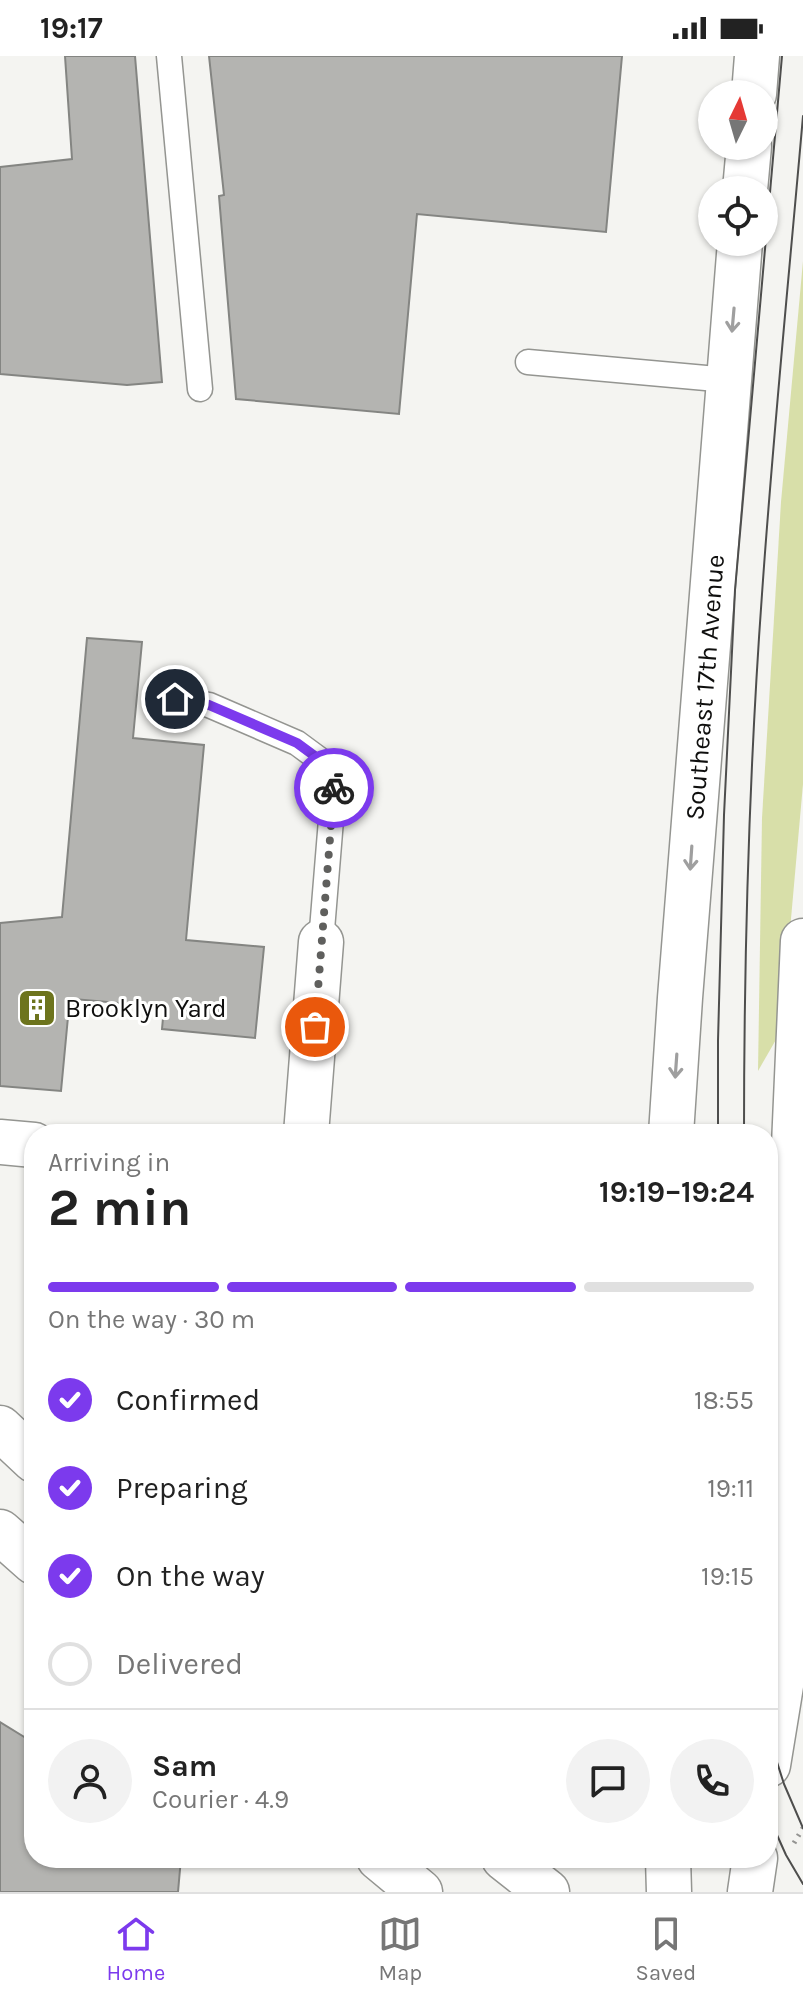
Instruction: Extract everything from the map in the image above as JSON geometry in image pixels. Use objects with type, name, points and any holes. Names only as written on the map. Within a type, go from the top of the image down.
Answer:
[{"type":"main road","points":[[755,80],[757,56]]},
{"type":"main road","name":"Southeast 17th Avenue","points":[[672,1124],[739,256]]},
{"type":"main road","points":[[778,1704],[792,1618],[788,1214],[803,941]]},
{"type":"main road","points":[[307,1124],[321,942]]},
{"type":"main road","points":[[0,1142],[24,1144]]},
{"type":"main road","points":[[0,1428],[24,1451]]},
{"type":"main road","points":[[0,1532],[24,1553]]},
{"type":"main road","points":[[391,1868],[420,1892]]},
{"type":"main road","points":[[517,1868],[547,1892]]},
{"type":"main road","points":[[668,1868],[669,1892]]},
{"type":"main road","points":[[750,1892],[754,1868]]},
{"type":"lane","points":[[169,56],[200,389]]},
{"type":"lane","points":[[528,362],[728,380]]},
{"type":"lane","points":[[175,699],[209,705],[297,743],[335,771],[321,942]]},
{"type":"green space","points":[[803,261],[803,784],[781,1031],[758,1071],[762,818],[781,502]]},
{"type":"building","points":[[65,56],[135,56],[162,382],[127,385],[0,374],[0,167],[72,159]]},
{"type":"building","points":[[209,56],[622,56],[606,232],[417,214],[399,414],[236,399],[219,196],[224,195]]},
{"type":"building","points":[[87,638],[142,642],[133,738],[204,745],[186,940],[264,947],[255,1038],[162,1029],[164,1007],[74,999],[73,1018],[68,1017],[61,1091],[0,1086],[0,923],[62,917]]},
{"type":"building","points":[[0,1722],[24,1737],[24,1868],[180,1868],[178,1892],[0,1892]]},
{"type":"tram line","points":[[718,1124],[724,815],[735,590],[782,56]]},
{"type":"tram line","points":[[744,1124],[748,864],[757,662],[803,116]]},
{"type":"tram line","points":[[778,1765],[803,1828]]},
{"type":"tram line","points":[[778,1837],[803,1884]]},
{"type":"way so far","points":[[315,1027],[334,788]]},
{"type":"place","name":"Brooklyn Yard","points":[[37,1008]]},
{"type":"route","points":[[175,699],[209,705],[297,743],[335,771],[334,788]]}]
